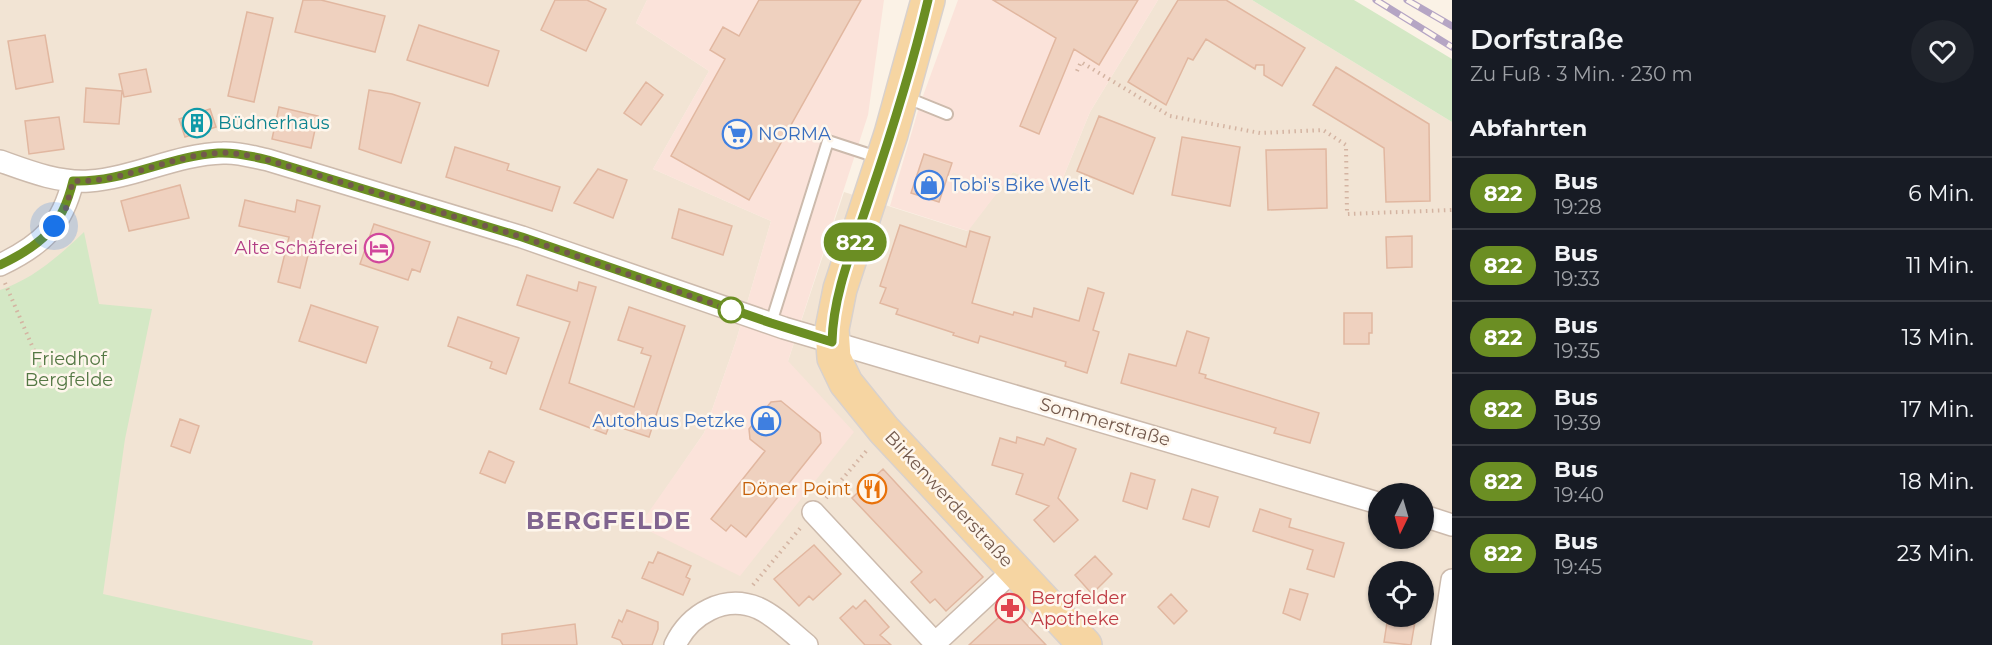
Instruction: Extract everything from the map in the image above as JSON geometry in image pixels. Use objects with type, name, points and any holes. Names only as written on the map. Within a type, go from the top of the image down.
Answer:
[{"type":"main road","points":[[832,342],[834,316],[840,290],[883,159],[928,0]]},
{"type":"main road","name":"Birkenwerderstraße","points":[[832,342],[837,366],[852,391],[884,430],[1085,645]]},
{"type":"street","name":"Sommerstraße","points":[[7,164],[41,175],[73,181],[101,179],[209,154],[245,155],[492,228],[832,342],[1368,500]]},
{"type":"street","points":[[2,272],[38,243],[54,226],[66,208],[73,181]]},
{"type":"street","points":[[813,512],[935,644],[1015,569]]},
{"type":"street","points":[[1434,519],[1452,525]]},
{"type":"street","points":[[1442,645],[1452,580]]},
{"type":"street","points":[[675,645],[687,626],[697,616],[716,607],[737,604],[762,610],[807,645]]},
{"type":"lane","points":[[902,96],[947,114]]},
{"type":"lane","points":[[771,323],[828,141],[883,159]]},
{"type":"path","points":[[1077,71],[1081,62],[1170,116],[1260,133],[1323,130],[1346,145],[1347,214],[1452,210]]},
{"type":"path","points":[[2,272],[42,369]]},
{"type":"shaded area","points":[[0,0],[647,0],[636,23],[709,71],[653,169],[771,221],[736,341],[704,433],[640,526],[788,361],[844,192],[967,231],[1013,172],[1058,190],[1090,112],[1158,0],[1252,0],[1452,122],[1452,645],[0,645]]},
{"type":"shaded area","points":[[647,0],[884,0],[868,115],[788,361],[854,432],[740,576],[639,526],[704,433],[736,341],[771,221],[653,169],[709,71],[636,23]]},
{"type":"shaded area","points":[[958,0],[1158,0],[1090,112],[1058,190],[1013,172],[968,231],[890,206],[920,104]]},
{"type":"green space","points":[[1252,0],[1354,0],[1452,59],[1452,122]]},
{"type":"green space","name":"Friedhof Bergfelde","points":[[84,232],[99,304],[152,309],[125,439],[103,594],[313,641],[312,645],[0,645],[0,290],[24,280],[55,258]]},
{"type":"building","points":[[303,0],[321,0],[385,16],[375,52],[295,32]]},
{"type":"building","points":[[555,0],[587,0],[606,9],[586,51],[541,30]]},
{"type":"building","points":[[759,0],[861,0],[749,200],[671,156],[725,59],[710,50],[723,27],[739,36]]},
{"type":"building","points":[[993,0],[1138,0],[1099,65],[1074,49],[1039,134],[1020,126],[1056,38]]},
{"type":"building","points":[[1178,0],[1226,0],[1305,48],[1282,86],[1264,75],[1264,65],[1256,65],[1255,69],[1206,39],[1193,60],[1188,58],[1166,105],[1128,82]]},
{"type":"building","points":[[247,12],[273,18],[254,102],[228,96]]},
{"type":"building","points":[[419,25],[499,51],[488,86],[407,60]]},
{"type":"building","points":[[45,35],[53,82],[16,89],[8,41]]},
{"type":"building","points":[[1336,67],[1429,124],[1430,201],[1386,202],[1384,148],[1313,105]]},
{"type":"building","points":[[146,69],[151,92],[124,97],[119,74]]},
{"type":"building","points":[[646,82],[663,95],[641,125],[624,113]]},
{"type":"building","points":[[86,88],[122,91],[119,124],[84,122]]},
{"type":"building","points":[[369,90],[392,94],[420,103],[401,163],[359,149]]},
{"type":"building","points":[[279,107],[318,116],[311,148],[272,139]]},
{"type":"building","name":"Büdnerhaus","points":[[210,109],[216,127],[185,137],[179,119]]},
{"type":"building","points":[[1099,116],[1155,138],[1133,194],[1077,171]]},
{"type":"building","points":[[59,117],[64,149],[29,154],[25,121]]},
{"type":"building","points":[[1182,137],[1240,147],[1230,206],[1172,195]]},
{"type":"building","points":[[455,147],[509,164],[507,170],[560,187],[552,211],[446,177]]},
{"type":"building","points":[[1326,149],[1327,208],[1268,210],[1266,150]]},
{"type":"building","name":"Tobi's Bike Welt","points":[[924,154],[952,163],[939,202],[911,193]]},
{"type":"building","points":[[598,169],[627,180],[613,218],[574,203]]},
{"type":"building","points":[[180,185],[189,218],[129,231],[121,201]]},
{"type":"building","points":[[245,200],[295,212],[297,200],[320,206],[300,288],[278,282],[289,237],[239,226]]},
{"type":"building","points":[[679,209],[732,226],[723,255],[672,238]]},
{"type":"building","points":[[374,224],[430,242],[420,272],[412,269],[408,280],[360,264]]},
{"type":"building","points":[[900,225],[966,247],[970,231],[990,237],[972,303],[1013,315],[1014,312],[1032,317],[1034,308],[1079,321],[1088,288],[1104,293],[1093,330],[1099,332],[1087,373],[1065,366],[1066,362],[980,336],[978,343],[953,335],[954,333],[896,314],[898,309],[880,303],[886,288],[880,286]]},
{"type":"building","points":[[1412,236],[1412,267],[1387,268],[1386,237]]},
{"type":"building","points":[[527,275],[577,291],[579,282],[596,287],[569,383],[634,407],[651,356],[641,353],[643,348],[618,340],[629,307],[685,326],[649,437],[610,424],[606,434],[540,409],[570,322],[517,305]]},
{"type":"building","points":[[311,305],[378,327],[366,363],[299,341]]},
{"type":"building","points":[[1344,313],[1372,313],[1372,333],[1369,333],[1369,344],[1344,344]]},
{"type":"building","points":[[458,317],[519,338],[506,374],[490,368],[492,362],[448,346]]},
{"type":"building","points":[[1187,331],[1209,338],[1199,373],[1206,375],[1205,378],[1319,413],[1310,443],[1274,433],[1276,428],[1121,383],[1129,354],[1176,366]]},
{"type":"building","points":[[781,401],[820,433],[821,443],[746,537],[731,525],[726,531],[711,519],[765,451],[750,439],[749,429],[771,402]]},
{"type":"building","points":[[180,419],[199,426],[190,453],[171,446]]},
{"type":"building","points":[[1017,437],[1044,445],[1047,438],[1076,449],[1058,498],[1078,520],[1054,542],[1034,520],[1049,506],[1016,494],[1023,474],[992,465],[1000,438],[1016,443]]},
{"type":"building","points":[[489,451],[514,462],[505,483],[480,473]]},
{"type":"building","points":[[883,469],[983,577],[946,611],[935,599],[930,603],[911,582],[922,572],[852,498]]},
{"type":"building","points":[[1131,473],[1155,480],[1147,509],[1123,501]]},
{"type":"building","points":[[1192,489],[1218,497],[1209,527],[1183,519]]},
{"type":"building","points":[[1260,509],[1291,519],[1289,527],[1344,543],[1334,577],[1307,569],[1313,550],[1253,531]]},
{"type":"building","points":[[814,545],[841,574],[813,600],[809,596],[799,606],[774,579]]},
{"type":"building","points":[[658,552],[691,566],[686,577],[690,579],[683,595],[642,578],[649,562],[653,563]]},
{"type":"building","points":[[1095,556],[1112,574],[1092,594],[1075,575]]},
{"type":"building","points":[[1290,589],[1308,594],[1300,620],[1283,613]]},
{"type":"building","points":[[1171,594],[1187,611],[1174,624],[1158,607]]},
{"type":"building","points":[[865,600],[889,627],[880,635],[891,645],[865,645],[840,618],[853,606],[856,609]]},
{"type":"building","points":[[1010,607],[1046,645],[969,645]]},
{"type":"building","points":[[627,610],[658,622],[652,645],[623,645],[620,640],[612,637],[619,620],[622,622]]},
{"type":"building","points":[[575,624],[577,645],[502,645],[502,634]]},
{"type":"building","points":[[1386,627],[1414,627],[1411,645],[1384,642]]},
{"type":"railway","points":[[1376,0],[1452,47]]},
{"type":"railway","points":[[1407,0],[1452,26]]},
{"type":"bus line","name":"822","points":[[0,265],[38,243],[54,226],[66,208],[73,181],[101,179],[201,155],[232,153],[268,160],[522,237],[832,342],[832,329],[840,290],[891,134],[928,0]]},
{"type":"place","name":"Büdnerhaus","points":[[197,123]]},
{"type":"place","name":"NORMA","points":[[737,134]]},
{"type":"place","name":"Tobi's Bike Welt","points":[[929,185]]},
{"type":"place","name":"Alte Schäferei","points":[[379,248]]},
{"type":"place","name":"Autohaus Petzke","points":[[766,421]]},
{"type":"place","name":"Döner Point","points":[[872,489]]},
{"type":"place","name":"Bergfelder Apotheke","points":[[1010,608]]},
{"type":"district","name":"BERGFELDE","points":[[609,521]]},
{"type":"route","points":[[54,226],[66,208],[73,181],[101,179],[201,155],[232,153],[268,160],[522,237],[731,310]]}]
